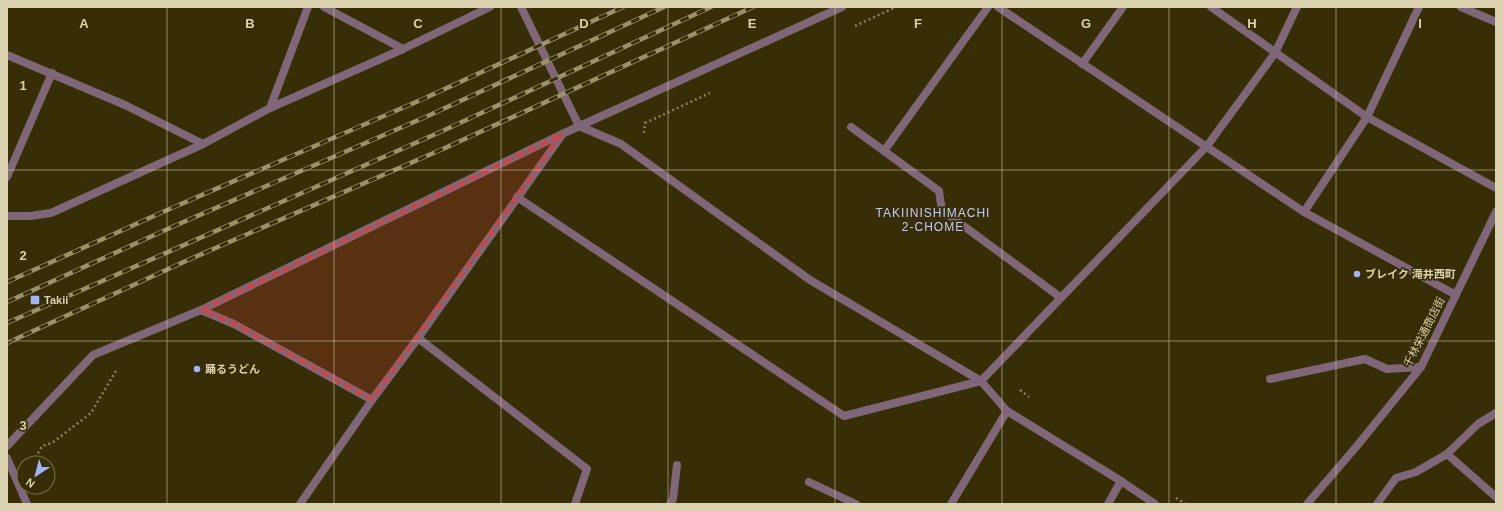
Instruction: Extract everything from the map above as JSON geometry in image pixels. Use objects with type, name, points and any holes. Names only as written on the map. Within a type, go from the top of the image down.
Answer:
[{"type":"street","points":[[270,108],[308,7]]},
{"type":"street","points":[[324,7],[403,49]]},
{"type":"street","points":[[7,216],[30,216],[51,213],[203,144],[270,108],[403,49],[490,7]]},
{"type":"street","points":[[520,7],[579,126],[621,144],[810,280],[981,381],[1007,411],[1121,481],[1155,504]]},
{"type":"street","points":[[7,446],[93,356],[201,310],[562,134],[842,7]]},
{"type":"street","points":[[884,151],[988,7]]},
{"type":"street","points":[[998,7],[1208,146],[1304,212],[1456,295]]},
{"type":"street","points":[[1082,64],[1123,7]]},
{"type":"street","points":[[1211,7],[1367,117],[1496,188]]},
{"type":"street","points":[[517,197],[844,416],[981,381],[1060,297],[1208,146],[1275,53],[1297,7]]},
{"type":"street","points":[[1304,212],[1367,117],[1419,7]]},
{"type":"street","points":[[1461,7],[1496,22]]},
{"type":"street","points":[[7,55],[125,105],[203,144]]},
{"type":"street","points":[[7,177],[52,73]]},
{"type":"street","points":[[851,128],[939,191],[942,210],[1060,297]]},
{"type":"street","points":[[300,504],[372,400],[418,338],[562,134]]},
{"type":"street","name":"千林栄通商店街","points":[[1307,504],[1356,447],[1421,367],[1496,212]]},
{"type":"street","points":[[201,310],[234,324],[372,400]]},
{"type":"street","points":[[418,338],[587,469],[575,504]]},
{"type":"street","points":[[1270,379],[1365,359],[1387,370],[1421,367]]},
{"type":"street","points":[[951,504],[1007,411]]},
{"type":"street","points":[[1377,504],[1396,478],[1416,472],[1447,454],[1478,424],[1496,413]]},
{"type":"street","points":[[1447,454],[1496,497]]},
{"type":"street","points":[[7,458],[27,504]]},
{"type":"street","points":[[670,504],[673,499],[677,465]]},
{"type":"street","points":[[1108,504],[1121,481]]},
{"type":"street","points":[[809,482],[856,504]]},
{"type":"path","points":[[853,27],[896,7]]},
{"type":"path","points":[[644,137],[644,123],[716,90]]},
{"type":"path","points":[[37,455],[42,446],[52,443],[91,413],[121,365]]},
{"type":"path","points":[[992,370],[1029,397]]},
{"type":"path","points":[[1172,496],[1186,504]]},
{"type":"highlighted area","points":[[562,134],[517,197],[372,400],[234,324],[201,310]]},
{"type":"railway","points":[[7,282],[165,211],[423,99],[623,7]]},
{"type":"railway","points":[[7,302],[172,227],[430,115],[664,7]]},
{"type":"railway","points":[[7,323],[438,133],[711,7]]},
{"type":"railway","points":[[7,343],[188,260],[445,148],[753,7]]},
{"type":"place","name":"ブレイク 滝井西町","points":[[1357,274]]},
{"type":"place","name":"Takii","points":[[35,300]]},
{"type":"place","name":"踊るうどん","points":[[197,369]]},
{"type":"district","name":"TAKIINISHIMACHI 2-CHOME","points":[[933,220]]}]
